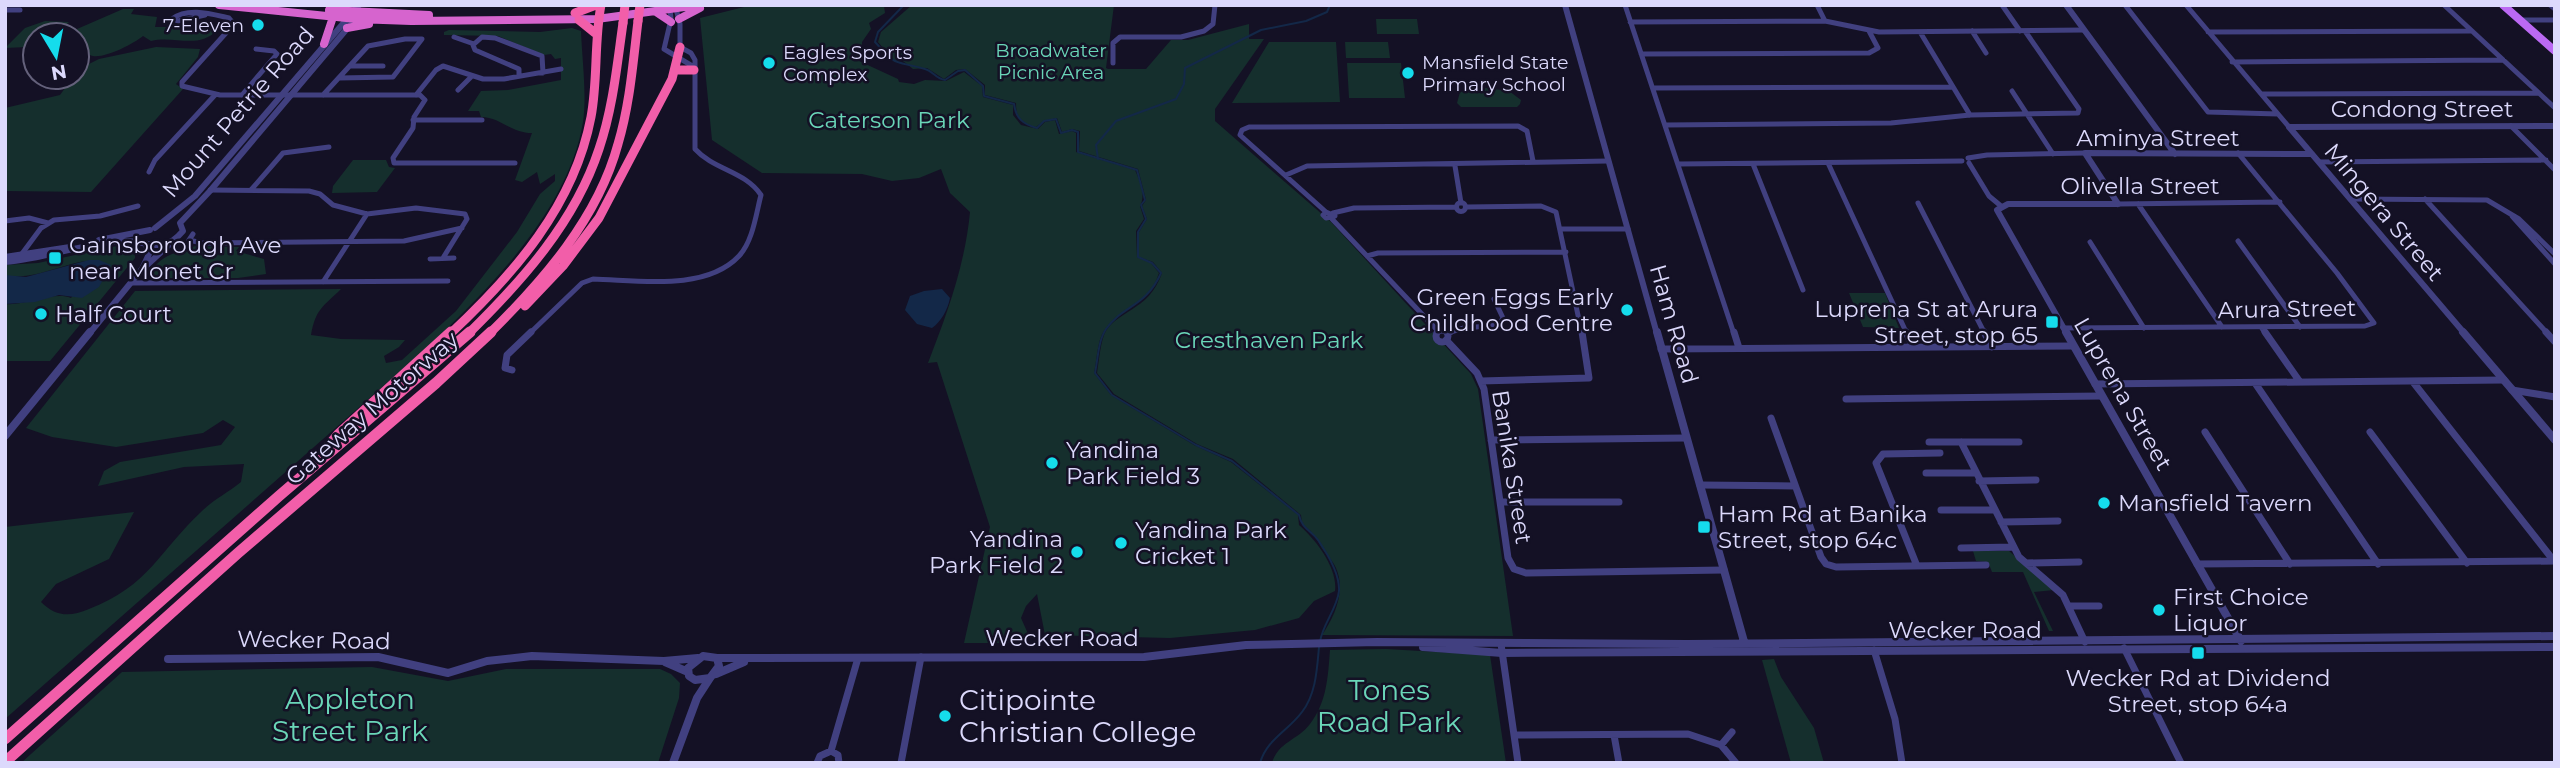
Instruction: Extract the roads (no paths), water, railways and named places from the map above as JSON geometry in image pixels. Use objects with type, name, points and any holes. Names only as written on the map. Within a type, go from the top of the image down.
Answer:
[{"type":"highway","points":[[219,5],[333,17],[355,13]]},
{"type":"highway","points":[[279,5],[355,13],[577,17],[598,11],[701,5]]},
{"type":"highway","points":[[322,9],[341,5]]},
{"type":"highway","name":"Gateway Motorway","points":[[5,739],[317,463],[467,335],[523,276],[555,234],[585,185],[606,129],[625,5]]},
{"type":"highway","name":"Gateway Motorway","points":[[5,762],[454,365],[540,280],[577,230],[610,170],[624,126],[640,5]]},
{"type":"highway","points":[[658,9],[675,21],[701,5]]},
{"type":"highway","points":[[577,17],[598,11]]},
{"type":"highway","points":[[317,463],[327,446],[484,300],[523,256],[549,219],[574,172],[586,139],[593,99],[598,11]]},
{"type":"highway","points":[[347,28],[378,13]]},
{"type":"highway","points":[[324,44],[333,17]]},
{"type":"highway","points":[[577,17],[595,33]]},
{"type":"highway","points":[[454,365],[474,355],[509,323],[575,251],[607,205],[676,70],[680,47]]},
{"type":"highway","points":[[676,70],[694,69]]},
{"type":"main road","points":[[2503,5],[2555,51]]},
{"type":"street","points":[[355,13],[368,5]]},
{"type":"street","points":[[1113,63],[1113,43],[1120,37],[1181,36],[1201,32],[1213,24],[1215,5]]},
{"type":"street","name":"Ham Road","points":[[1565,5],[1746,648]]},
{"type":"street","points":[[1625,5],[1739,348]]},
{"type":"street","points":[[1817,5],[1825,21]]},
{"type":"street","points":[[1665,125],[1891,124],[1970,115],[2078,113],[2079,109],[2002,5]]},
{"type":"street","points":[[2066,5],[2176,155]]},
{"type":"street","points":[[2125,5],[2208,112],[2278,114]]},
{"type":"street","name":"Mingera Street","points":[[2186,5],[2555,440]]},
{"type":"street","points":[[2444,5],[2555,108]]},
{"type":"street","points":[[2550,5],[2555,9]]},
{"type":"street","points":[[512,370],[505,368],[507,355],[582,283],[593,279],[670,280],[706,275],[730,264],[746,245],[761,195],[757,186],[710,165],[695,149],[693,55],[680,47],[673,7]]},
{"type":"street","points":[[5,10],[20,10]]},
{"type":"street","points":[[205,15],[172,19],[181,13],[205,15],[229,18],[234,24],[181,84],[204,89],[215,95],[416,95],[425,99],[413,120],[412,130],[393,156],[394,163],[515,163]]},
{"type":"street","name":"Mount Petrie Road","points":[[153,229],[195,197],[347,28],[355,13]]},
{"type":"street","name":"Mount Petrie Road","points":[[174,240],[182,232],[183,216],[210,190],[324,44],[355,13]]},
{"type":"street","points":[[2519,20],[2555,20]]},
{"type":"street","points":[[675,21],[664,49],[689,62],[694,69]]},
{"type":"street","points":[[1630,22],[1825,21],[1869,31],[1920,32],[2084,30]]},
{"type":"street","points":[[1641,54],[1869,53],[1878,48],[1869,31]]},
{"type":"street","points":[[1972,31],[1986,53]]},
{"type":"street","points":[[2208,32],[2471,31]]},
{"type":"street","points":[[1920,32],[1970,115]]},
{"type":"street","points":[[454,37],[474,44]]},
{"type":"street","points":[[474,44],[482,37],[491,37],[542,56],[543,73]]},
{"type":"street","points":[[323,96],[339,78],[371,44],[422,39],[393,77],[339,78]]},
{"type":"street","points":[[474,44],[475,50],[519,69],[519,76]]},
{"type":"street","points":[[242,95],[277,54],[274,51],[256,49]]},
{"type":"street","points":[[2232,62],[2503,60]]},
{"type":"street","points":[[351,66],[383,66]]},
{"type":"street","points":[[416,95],[443,66],[483,79],[561,69]]},
{"type":"street","points":[[458,90],[471,77]]},
{"type":"street","points":[[1653,88],[1953,87]]},
{"type":"street","points":[[2012,91],[2053,155]]},
{"type":"street","points":[[2262,94],[2538,93]]},
{"type":"street","points":[[149,172],[155,160],[215,95]]},
{"type":"street","points":[[468,120],[472,112]]},
{"type":"street","points":[[413,120],[482,120]]},
{"type":"street","points":[[1533,161],[1527,131],[1518,126],[1249,127],[1240,132],[1331,215],[1367,256],[1378,253],[1566,252]]},
{"type":"street","name":"Condong Street","points":[[2289,127],[2555,126]]},
{"type":"street","points":[[2511,127],[2555,170]]},
{"type":"street","points":[[251,190],[283,153],[329,147]]},
{"type":"street","name":"Aminya Street","points":[[1678,164],[1966,161],[1987,155],[2312,154]]},
{"type":"street","points":[[499,164],[505,155]]},
{"type":"street","points":[[2086,155],[2118,204]]},
{"type":"street","name":"Arura Street","points":[[2063,328],[2365,326],[2375,322],[2240,155]]},
{"type":"street","points":[[2319,162],[2546,160]]},
{"type":"street","points":[[1286,175],[1307,166],[1455,166],[1533,161],[1608,161]]},
{"type":"street","name":"Luprena Street","points":[[1966,161],[1989,196],[2001,206],[1998,213],[2245,649]]},
{"type":"street","points":[[1828,163],[1913,347]]},
{"type":"street","points":[[1753,164],[1803,290]]},
{"type":"street","points":[[1455,166],[1461,206]]},
{"type":"street","points":[[210,190],[309,191],[320,194],[333,205],[367,214],[387,209],[437,209],[463,213],[467,217],[443,258]]},
{"type":"street","points":[[2350,199],[2495,202],[2528,227],[2555,254]]},
{"type":"street","points":[[2425,200],[2555,342]]},
{"type":"street","name":"Olivella Street","points":[[2001,206],[2280,202]]},
{"type":"street","points":[[1918,203],[1992,347]]},
{"type":"street","points":[[2138,204],[2222,327]]},
{"type":"street","points":[[19,259],[48,223],[64,217],[105,215],[138,206]]},
{"type":"street","points":[[1331,215],[1354,208],[1541,206],[1553,209],[1566,252],[1588,378],[1481,381]]},
{"type":"street","points":[[323,282],[367,214]]},
{"type":"street","points":[[2512,216],[2555,264]]},
{"type":"street","points":[[5,221],[29,218],[48,223]]},
{"type":"street","points":[[5,262],[169,224],[181,226]]},
{"type":"street","points":[[193,234],[189,240],[202,243],[404,242],[462,228]]},
{"type":"street","points":[[142,269],[149,254],[145,236],[153,229]]},
{"type":"street","points":[[1561,229],[1628,229]]},
{"type":"street","points":[[5,257],[19,259],[115,242],[160,246],[174,240]]},
{"type":"street","points":[[5,436],[142,269],[174,240]]},
{"type":"street","points":[[2238,241],[2300,327]]},
{"type":"street","points":[[2090,242],[2144,328]]},
{"type":"street","name":"Banika Street","points":[[1367,256],[1438,331],[1434,334],[1435,338],[1447,336],[1481,381],[1510,564],[1519,572],[1724,570]]},
{"type":"street","points":[[430,259],[454,258]]},
{"type":"street","points":[[130,283],[448,281]]},
{"type":"street","points":[[1800,281],[1809,281]]},
{"type":"street","points":[[1447,336],[1464,328],[1499,325],[1503,318],[1494,299]]},
{"type":"street","points":[[2261,327],[2300,383]]},
{"type":"street","points":[[1661,349],[2073,346]]},
{"type":"street","points":[[2095,384],[2504,380]]},
{"type":"street","points":[[2413,382],[2555,561]]},
{"type":"street","points":[[2255,383],[2378,564]]},
{"type":"street","points":[[2512,390],[2555,397]]},
{"type":"street","points":[[1846,399],[2102,396]]},
{"type":"street","points":[[1771,418],[1821,557],[1826,564],[1836,567],[1986,565]]},
{"type":"street","points":[[2205,432],[2290,564]]},
{"type":"street","points":[[2370,432],[2467,563]]},
{"type":"street","points":[[1491,440],[1686,438]]},
{"type":"street","points":[[1917,566],[1877,463],[1883,454],[1961,442],[2019,442]]},
{"type":"street","points":[[1961,442],[2013,547],[2026,563],[2058,589],[2086,644]]},
{"type":"street","points":[[1927,447],[1940,453]]},
{"type":"street","points":[[1926,473],[2036,480]]},
{"type":"street","points":[[1700,485],[1795,486]]},
{"type":"street","points":[[1501,502],[1619,502]]},
{"type":"street","points":[[1941,510],[1994,510]]},
{"type":"street","points":[[2001,522],[2058,521]]},
{"type":"street","points":[[1972,565],[1964,550],[2013,547]]},
{"type":"street","points":[[2197,564],[2555,561]]},
{"type":"street","points":[[2026,563],[2079,562]]},
{"type":"street","points":[[2069,606],[2099,606]]},
{"type":"street","name":"Wecker Road","points":[[168,659],[378,657],[448,673],[487,661],[532,656],[664,661],[708,655],[716,659],[748,660],[1144,657],[1275,645],[1377,642],[1502,649],[1746,648],[2086,644],[2120,640],[2555,636]]},
{"type":"street","points":[[2507,637],[2515,647]]},
{"type":"street","points":[[2428,638],[2435,648]]},
{"type":"street","points":[[2120,640],[2181,763]]},
{"type":"street","name":"Wecker Road","points":[[2086,644],[2125,649],[2555,647]]},
{"type":"street","points":[[1872,646],[1895,711],[1901,739],[1902,763]]},
{"type":"street","points":[[1502,649],[1518,763]]},
{"type":"street","points":[[901,763],[921,657]]},
{"type":"street","points":[[697,698],[690,676],[690,664],[698,658]]},
{"type":"street","points":[[817,763],[820,756],[831,751],[858,658]]},
{"type":"street","points":[[673,763],[697,698],[719,666],[716,659]]},
{"type":"street","name":"Wecker Road","points":[[664,661],[700,681],[748,660]]},
{"type":"street","points":[[1721,745],[1732,732]]},
{"type":"street","points":[[1515,735],[1688,734],[1721,745],[1736,763]]},
{"type":"street","points":[[1614,735],[1619,763]]},
{"type":"street","points":[[831,751],[838,755],[839,762],[850,763]]},
{"type":"water","points":[[89,260],[99,260],[111,265],[99,287],[82,298],[59,295],[35,302],[5,304],[5,275],[26,277]]},
{"type":"water","points":[[942,289],[950,298],[941,319],[932,328],[917,324],[905,310],[910,296]]},
{"type":"waterway","points":[[904,5],[878,32],[875,42],[893,60],[928,70],[945,80],[958,71],[965,70],[983,86],[984,96],[1014,104],[1016,114],[1024,123],[1037,128],[1044,121],[1056,119],[1061,133],[1072,130],[1078,132],[1078,152],[1098,158]]},
{"type":"waterway","points":[[1098,158],[1096,145],[1116,121],[1176,99],[1184,84],[1185,68],[1261,30],[1306,21],[1327,12],[1330,5]]},
{"type":"waterway","points":[[1098,158],[1137,170],[1145,200],[1141,205],[1146,219],[1138,232],[1138,257],[1152,263],[1161,273],[1148,293],[1106,329],[1095,373],[1112,395],[1196,445],[1232,461],[1299,515],[1302,523],[1329,557],[1339,584],[1338,598],[1320,642]]},
{"type":"waterway","points":[[1260,763],[1268,748],[1307,705],[1315,681],[1319,647]]},
{"type":"place","name":"7-Eleven","points":[[258,25]]},
{"type":"place","name":"Eagles Sports Complex","points":[[769,63]]},
{"type":"place","name":"Mansfield State Primary School","points":[[1408,73]]},
{"type":"place","name":"Gainsborough Ave near Monet Cr","points":[[55,258]]},
{"type":"place","name":"Green Eggs Early Childhood Centre","points":[[1627,310]]},
{"type":"place","name":"Half Court","points":[[41,314]]},
{"type":"place","name":"Luprena St at Arura Street, stop 65","points":[[2052,322]]},
{"type":"place","name":"Yandina Park Field 3","points":[[1052,463]]},
{"type":"place","name":"Mansfield Tavern","points":[[2104,503]]},
{"type":"place","name":"Ham Rd at Banika Street, stop 64c","points":[[1704,527]]},
{"type":"place","name":"Yandina Park Cricket 1","points":[[1121,543]]},
{"type":"place","name":"Yandina Park Field 2","points":[[1077,552]]},
{"type":"place","name":"First Choice Liquor","points":[[2159,610]]},
{"type":"place","name":"Wecker Rd at Dividend Street, stop 64a","points":[[2198,653]]},
{"type":"place","name":"Citipointe Christian College","points":[[945,716]]},
{"type":"park label","name":"Broadwater Picnic Area","points":[[1051,61]]},
{"type":"park label","name":"Caterson Park","points":[[889,120]]},
{"type":"park label","name":"Cresthaven Park","points":[[1269,340]]},
{"type":"park label","name":"Tones Road Park","points":[[1389,706]]},
{"type":"park label","name":"Appleton Street Park","points":[[350,715]]}]
